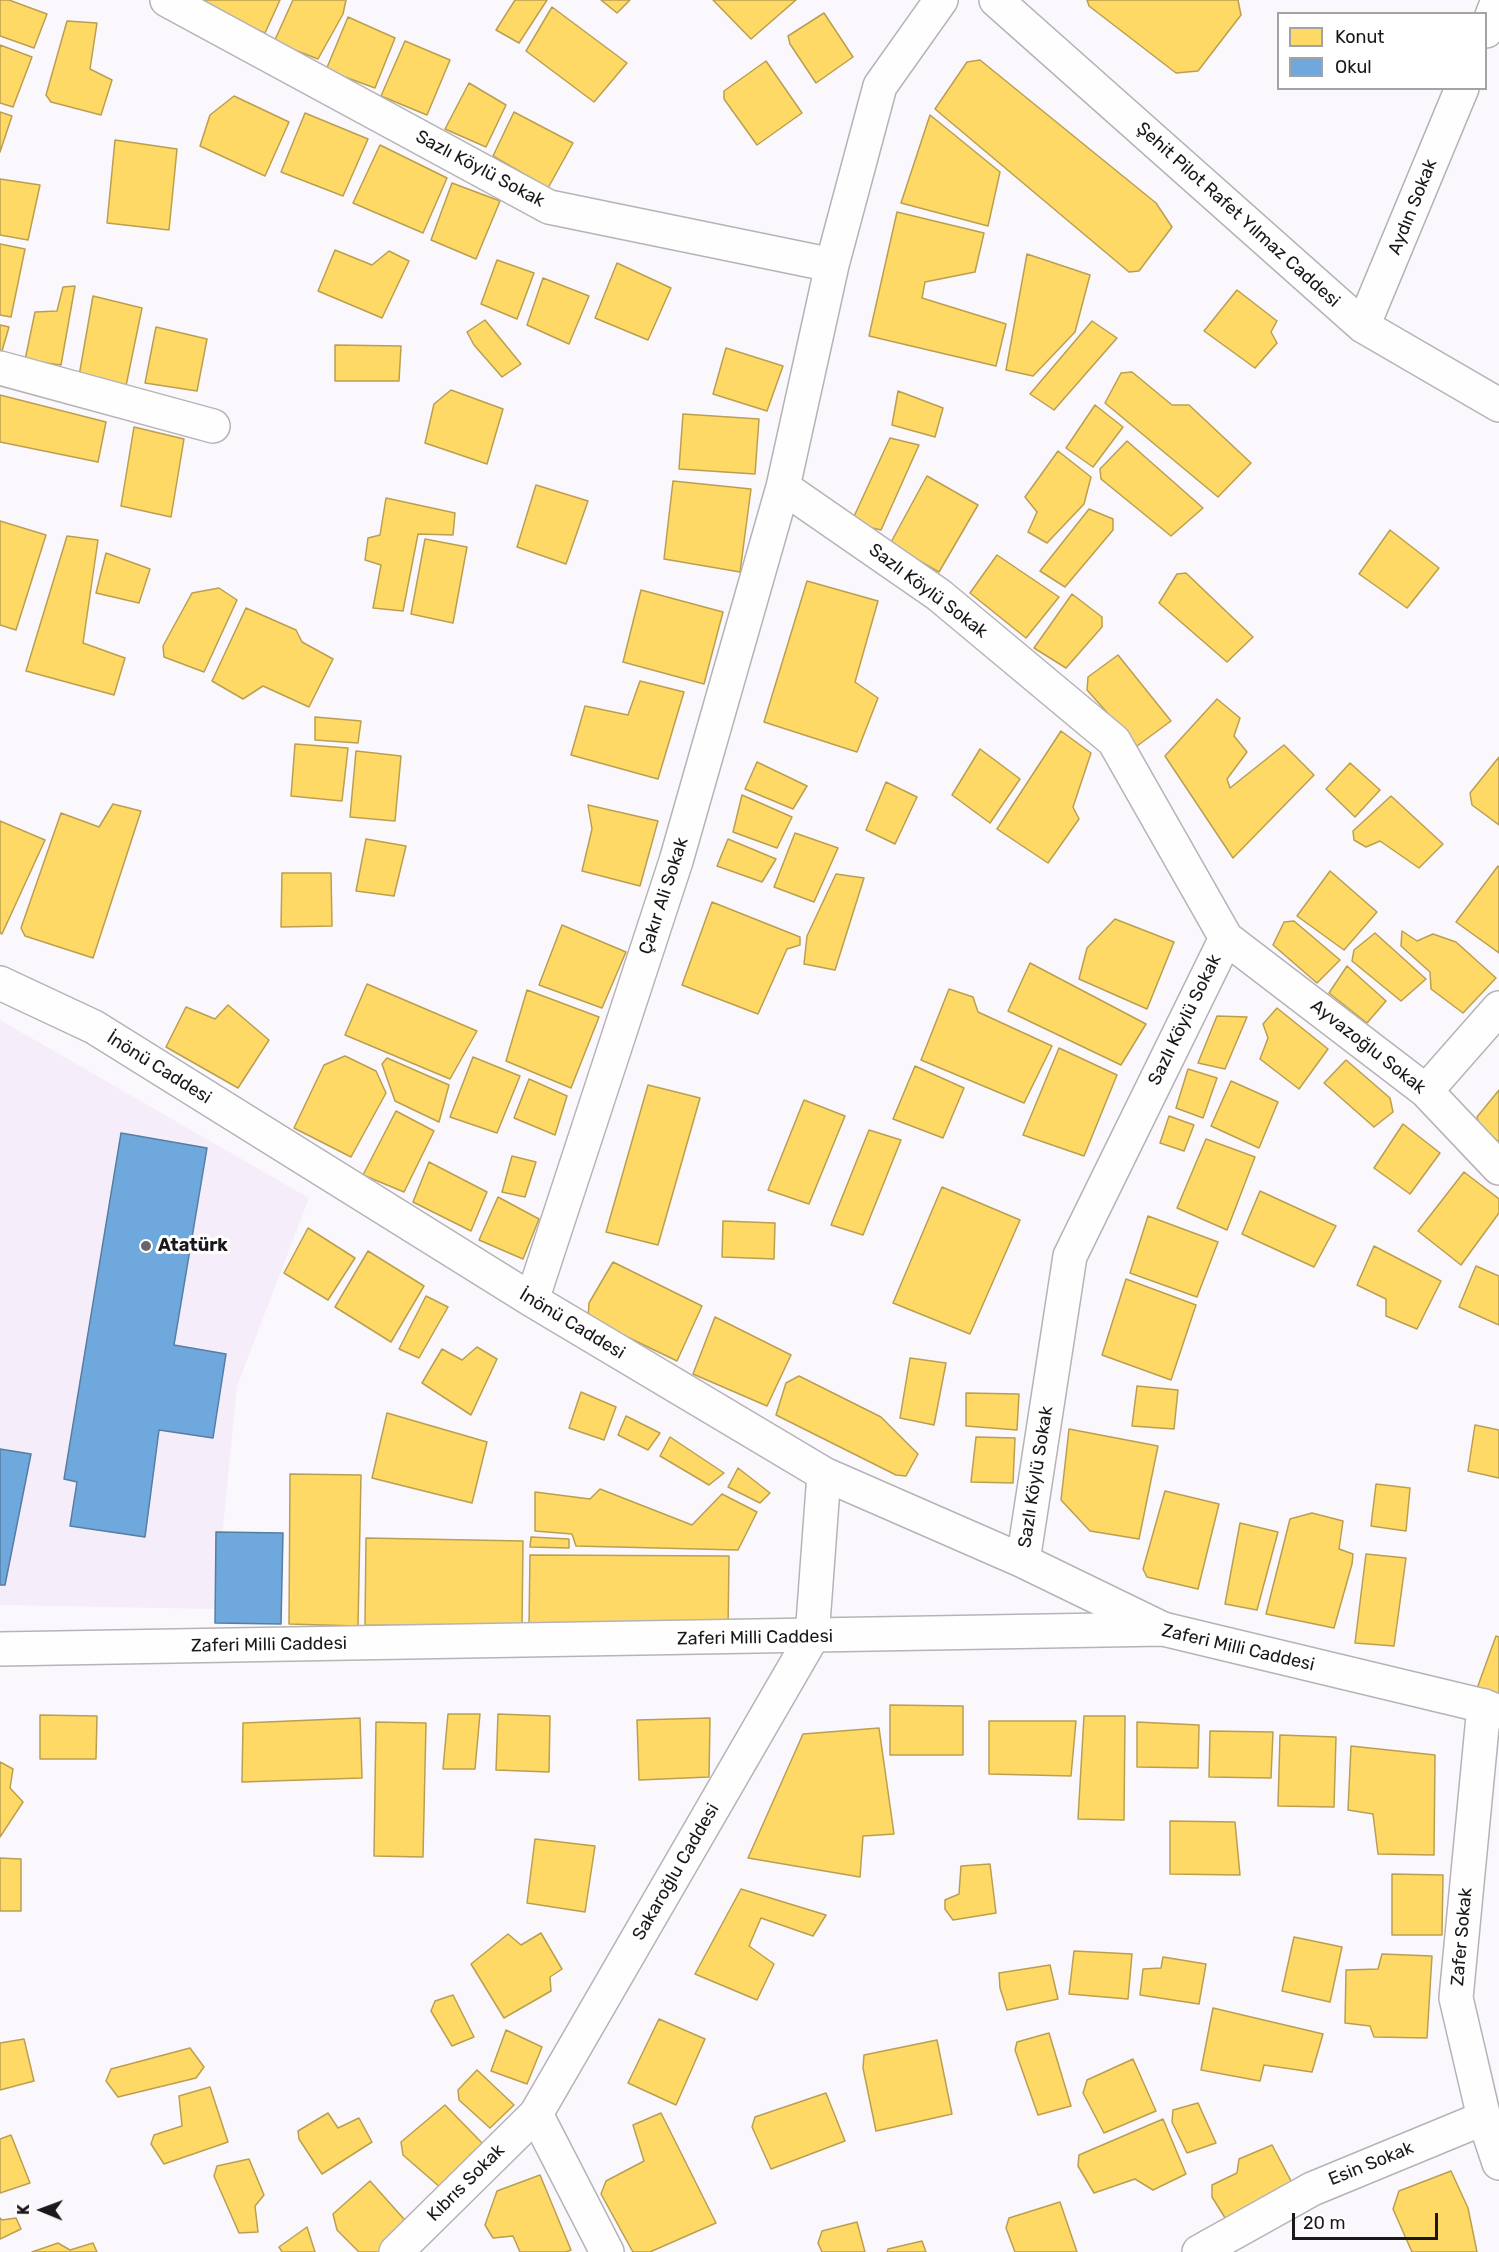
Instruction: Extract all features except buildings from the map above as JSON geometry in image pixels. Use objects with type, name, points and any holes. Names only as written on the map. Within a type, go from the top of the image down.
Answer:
[{"type":"street","name":"Sazlı Köylü Sokak","points":[[167,0],[549,207],[832,265]]},
{"type":"street","points":[[783,487],[832,265],[879,86],[941,0]]},
{"type":"street","name":"Şehit Pilot Rafet Yılmaz Caddesi","points":[[996,0],[1364,326],[1499,405]]},
{"type":"street","points":[[1487,26],[1498,0]]},
{"type":"street","name":"Aydın Sokak","points":[[1364,326],[1461,90]]},
{"type":"street","points":[[0,368],[213,426]]},
{"type":"street","name":"Sazlı Köylü Sokak","points":[[783,487],[939,595],[1114,741],[1226,938],[1070,1256],[1023,1561]]},
{"type":"street","name":"Çakır Ali Sokak","points":[[532,1300],[676,861],[783,487]]},
{"type":"street","name":"Ayvazoğlu Sokak","points":[[1226,938],[1426,1091],[1499,1168]]},
{"type":"street","name":"İnönü Caddesi","points":[[0,982],[94,1027],[532,1300],[824,1474],[1023,1561],[1163,1629]]},
{"type":"street","points":[[1426,1091],[1499,1008]]},
{"type":"street","name":"Sakaroğlu Caddesi","points":[[536,2114],[812,1637],[824,1474]]},
{"type":"street","name":"Zaferi Milli Caddesi","points":[[0,1649],[812,1637],[1163,1629],[1491,1709]]},
{"type":"street","name":"Zafer Sokak","points":[[1491,1709],[1456,1998],[1484,2118],[1499,2163]]},
{"type":"street","points":[[536,2114],[607,2252]]},
{"type":"street","name":"Kıbrıs Sokak","points":[[396,2252],[536,2114]]},
{"type":"street","name":"Esin Sokak","points":[[1199,2252],[1312,2189],[1484,2118]]},
{"type":"shaded area","points":[[0,1020],[309,1198],[237,1386],[215,1609],[0,1605]]},
{"type":"place","name":"Atatürk","points":[[146,1246]]}]
